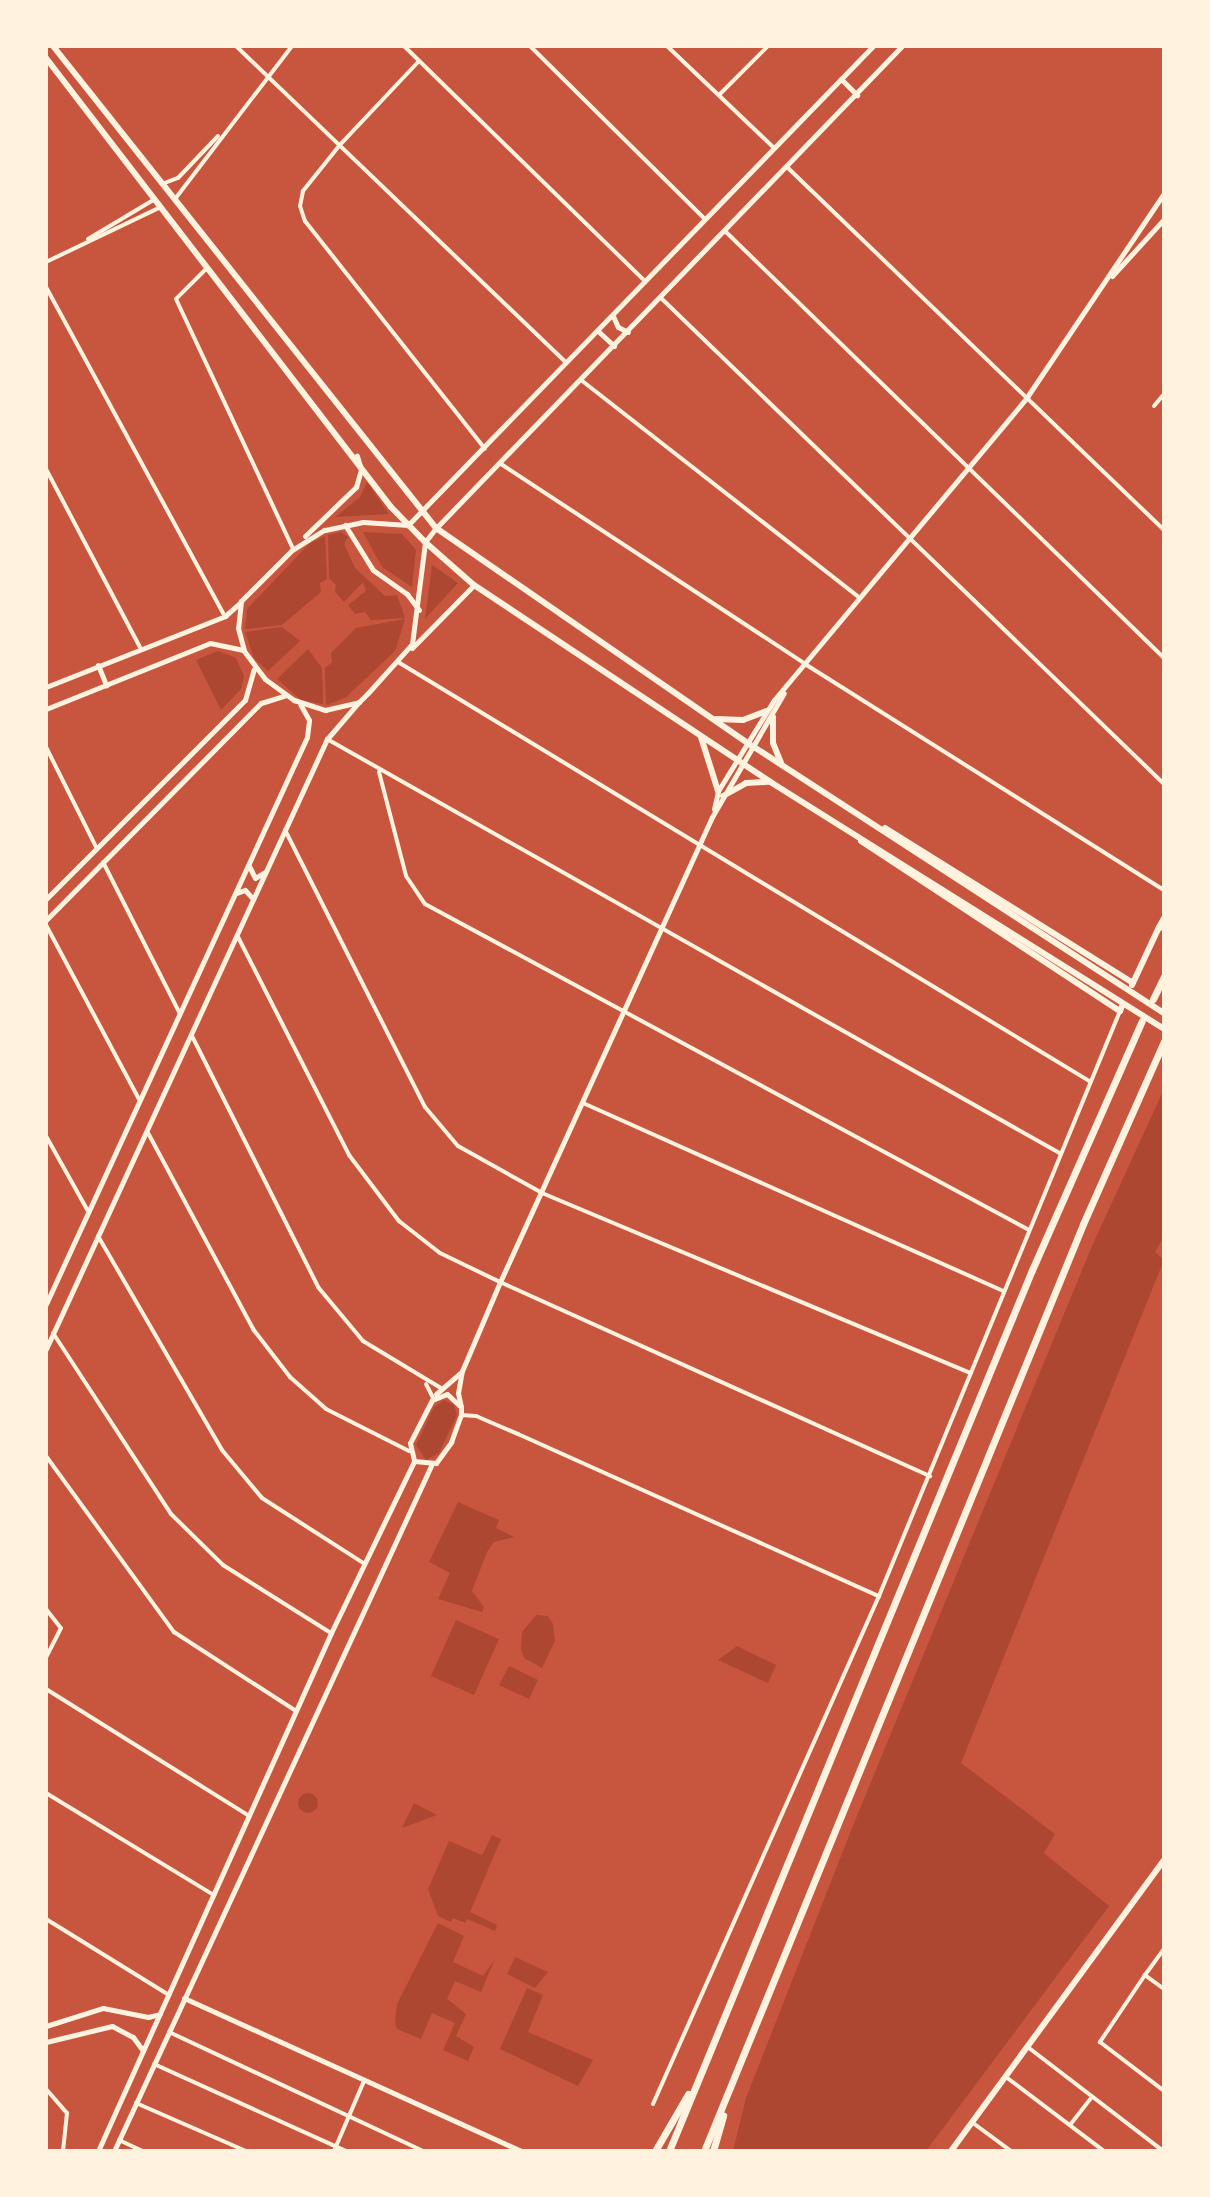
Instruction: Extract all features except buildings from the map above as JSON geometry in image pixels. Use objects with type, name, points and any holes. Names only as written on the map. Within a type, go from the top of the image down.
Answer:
[{"type":"highway","points":[[1159,927],[1164,918]]},
{"type":"highway","points":[[1153,999],[1164,976]]},
{"type":"highway","points":[[669,2151],[1032,1270],[1142,1021]]},
{"type":"highway","points":[[704,2151],[1083,1224],[1164,1041]]},
{"type":"highway","points":[[655,2151],[703,2068]]},
{"type":"highway","points":[[713,2151],[732,2081]]},
{"type":"main road","points":[[53,46],[436,528],[746,742],[1164,1013]]},
{"type":"main road","points":[[46,58],[206,269],[357,456],[408,525],[474,585],[772,783],[912,867],[1164,1029]]},
{"type":"main road","points":[[710,717],[743,720],[766,711]]},
{"type":"main road","points":[[773,717],[773,743],[783,766]]},
{"type":"main road","points":[[699,734],[721,794],[746,783],[772,783]]},
{"type":"main road","points":[[860,816],[943,861],[1132,985],[1159,927]]},
{"type":"main road","points":[[854,832],[879,854],[1121,1008]]},
{"type":"main road","points":[[951,2151],[1164,1860]]},
{"type":"street","points":[[236,46],[567,364]]},
{"type":"street","points":[[174,201],[180,186],[292,46]]},
{"type":"street","points":[[404,46],[645,281]]},
{"type":"street","points":[[530,46],[706,220]]},
{"type":"street","points":[[667,46],[774,148]]},
{"type":"street","points":[[719,96],[768,46]]},
{"type":"street","points":[[293,549],[317,532],[345,525],[408,525],[873,46]]},
{"type":"street","points":[[406,655],[419,611],[425,542],[436,528],[662,299],[902,46]]},
{"type":"street","points":[[419,61],[339,146],[303,191],[300,206],[305,221],[485,449]]},
{"type":"street","points":[[841,79],[857,95]]},
{"type":"street","points":[[161,184],[178,178],[220,135]]},
{"type":"street","points":[[788,168],[1164,530]]},
{"type":"street","points":[[114,2151],[431,1465],[442,1457],[461,1415],[462,1371],[663,930],[736,758],[766,711],[784,693],[906,538],[1027,397],[1109,279],[1122,248],[1164,193]]},
{"type":"street","points":[[86,241],[155,199]]},
{"type":"street","points":[[46,262],[161,207]]},
{"type":"street","points":[[1109,279],[1133,257],[1164,219]]},
{"type":"street","points":[[726,232],[1164,658]]},
{"type":"street","points":[[1122,248],[1133,257]]},
{"type":"street","points":[[206,269],[176,299],[293,549]]},
{"type":"street","points":[[46,287],[225,616]]},
{"type":"street","points":[[662,299],[1164,784]]},
{"type":"street","points":[[613,315],[616,326],[628,332]]},
{"type":"street","points":[[598,331],[609,336],[613,347]]},
{"type":"street","points":[[581,380],[859,597]]},
{"type":"street","points":[[1154,406],[1164,394]]},
{"type":"street","points":[[46,687],[140,647],[225,616],[356,487],[361,469],[357,456]]},
{"type":"street","points":[[501,464],[805,664],[1164,890]]},
{"type":"street","points":[[46,469],[140,647]]},
{"type":"street","points":[[345,525],[373,570],[407,594],[419,611]]},
{"type":"street","points":[[46,1349],[327,739],[359,702],[474,585]]},
{"type":"street","points":[[241,601],[238,628],[244,651],[253,664],[288,697],[325,710],[359,702]]},
{"type":"street","points":[[46,709],[210,643],[244,651]]},
{"type":"street","points":[[398,662],[1091,1082]]},
{"type":"street","points":[[46,899],[248,696],[253,664]]},
{"type":"street","points":[[98,665],[106,685]]},
{"type":"street","points":[[721,794],[773,717],[784,693]]},
{"type":"street","points":[[140,1101],[46,922],[265,700],[288,697]]},
{"type":"street","points":[[46,1304],[307,737],[308,716],[296,701]]},
{"type":"street","points":[[327,739],[379,772],[1061,1154]]},
{"type":"street","points":[[46,747],[96,847]]},
{"type":"street","points":[[379,772],[406,876],[425,904],[1029,1230]]},
{"type":"street","points":[[171,773],[180,784]]},
{"type":"street","points":[[285,830],[425,1107],[458,1146],[542,1193],[971,1373]]},
{"type":"street","points":[[250,861],[255,878],[267,871]]},
{"type":"street","points":[[103,862],[180,1014]]},
{"type":"street","points":[[235,893],[248,891],[253,900]]},
{"type":"street","points":[[1159,927],[1164,911]]},
{"type":"street","points":[[237,935],[357,1166],[399,1221],[440,1253],[500,1282],[930,1476]]},
{"type":"street","points":[[653,2104],[879,1596],[1121,1008]]},
{"type":"street","points":[[192,1036],[318,1287],[363,1341],[426,1384],[441,1388]]},
{"type":"street","points":[[583,1103],[1005,1291]]},
{"type":"street","points":[[147,1131],[253,1329],[290,1377],[326,1409],[409,1451],[414,1461]]},
{"type":"street","points":[[46,1136],[89,1213]]},
{"type":"street","points":[[98,1236],[231,1462],[262,1498],[365,1564]]},
{"type":"street","points":[[53,1333],[171,1514],[223,1565],[331,1633]]},
{"type":"street","points":[[409,1451],[433,1398],[462,1371]]},
{"type":"street","points":[[426,1384],[433,1398]]},
{"type":"street","points":[[433,1398],[453,1396],[461,1407]]},
{"type":"street","points":[[461,1415],[476,1416],[518,1434],[879,1596]]},
{"type":"street","points":[[46,1456],[174,1632],[296,1711]]},
{"type":"street","points":[[98,2151],[331,1633],[414,1461]]},
{"type":"street","points":[[414,1461],[431,1465]]},
{"type":"street","points":[[46,1609],[61,1628],[46,1658]]},
{"type":"street","points":[[46,1689],[249,1816]]},
{"type":"street","points":[[46,1793],[214,1895]]},
{"type":"street","points":[[46,1919],[169,1995]]},
{"type":"street","points":[[1164,1949],[1100,2042],[1164,2091]]},
{"type":"street","points":[[1145,1975],[1164,1989]]},
{"type":"street","points":[[184,1998],[522,2151]]},
{"type":"street","points":[[46,2026],[103,2008],[148,2017],[160,2013]]},
{"type":"street","points":[[75,2016],[81,2030]]},
{"type":"street","points":[[46,2042],[81,2030],[119,2028],[143,2051]]},
{"type":"street","points":[[169,2032],[423,2151]]},
{"type":"street","points":[[1029,2048],[1163,2151]]},
{"type":"street","points":[[154,2064],[335,2149],[346,2151]]},
{"type":"street","points":[[1006,2077],[1104,2151]]},
{"type":"street","points":[[335,2149],[364,2081]]},
{"type":"street","points":[[46,2089],[67,2113],[63,2151]]},
{"type":"street","points":[[1070,2125],[1092,2097]]},
{"type":"street","points":[[136,2103],[246,2151]]},
{"type":"street","points":[[973,2123],[1011,2151]]},
{"type":"street","points":[[119,2140],[143,2151]]},
{"type":"shaded area","points":[[367,482],[389,514],[335,517],[360,497]]},
{"type":"shaded area","points":[[341,532],[348,537],[344,544],[355,568],[385,596],[397,595],[405,618],[371,620],[365,612],[355,614],[348,605],[366,591],[363,582],[344,602],[335,592],[336,585],[329,578],[328,535]]},
{"type":"shaded area","points":[[363,532],[402,534],[416,550],[412,587],[382,567]]},
{"type":"shaded area","points":[[325,536],[327,579],[320,583],[321,592],[282,625],[245,629],[247,609],[310,543]]},
{"type":"shaded area","points":[[432,565],[458,583],[425,619]]},
{"type":"shaded area","points":[[405,619],[395,651],[345,698],[326,705],[325,668],[332,662],[331,653],[356,628]]},
{"type":"shaded area","points":[[282,627],[300,641],[268,671],[254,658],[245,632]]},
{"type":"shaded area","points":[[308,649],[322,668],[323,704],[301,700],[277,679]]},
{"type":"shaded area","points":[[218,651],[236,658],[244,676],[241,689],[221,710],[196,660]]},
{"type":"shaded area","points":[[1164,1089],[1164,1236],[1155,1252],[1164,1260],[961,1763],[1055,1834],[1044,1853],[1109,1906],[926,2151],[733,2151],[746,2098],[854,1823],[1092,1246]]},
{"type":"shaded area","points":[[444,1400],[454,1405],[457,1415],[439,1453],[426,1460],[416,1445],[434,1407]]},
{"type":"shaded area","points":[[458,1502],[499,1520],[496,1528],[514,1537],[494,1542],[487,1552],[472,1591],[484,1607],[482,1612],[438,1599],[450,1573],[429,1562]]},
{"type":"shaded area","points":[[536,1615],[548,1616],[553,1624],[555,1641],[542,1668],[524,1658],[521,1649],[522,1632]]},
{"type":"shaded area","points":[[456,1620],[499,1639],[474,1695],[431,1676]]},
{"type":"shaded area","points":[[737,1646],[776,1665],[768,1683],[718,1660]]},
{"type":"shaded area","points":[[509,1666],[538,1680],[529,1699],[499,1685]]},
{"type":"shaded area","points":[[304,1793],[312,1793],[318,1803],[312,1813],[304,1813],[298,1807],[298,1799]]},
{"type":"shaded area","points":[[414,1803],[437,1815],[402,1828]]},
{"type":"shaded area","points":[[492,1835],[501,1839],[470,1912],[497,1925],[495,1931],[467,1919],[465,1923],[453,1918],[451,1922],[438,1916],[428,1889],[449,1841],[482,1855]]},
{"type":"shaded area","points":[[438,1923],[464,1936],[453,1962],[483,1976],[495,1959],[481,1992],[455,1981],[447,1999],[466,2014],[456,2036],[474,2047],[468,2061],[443,2050],[455,2023],[432,2013],[421,2039],[397,2029],[395,2022],[397,2004]]},
{"type":"shaded area","points":[[515,1957],[548,1972],[535,1988],[507,1974]]},
{"type":"shaded area","points":[[527,1988],[543,1995],[528,2032],[593,2060],[578,2086],[500,2049]]}]
